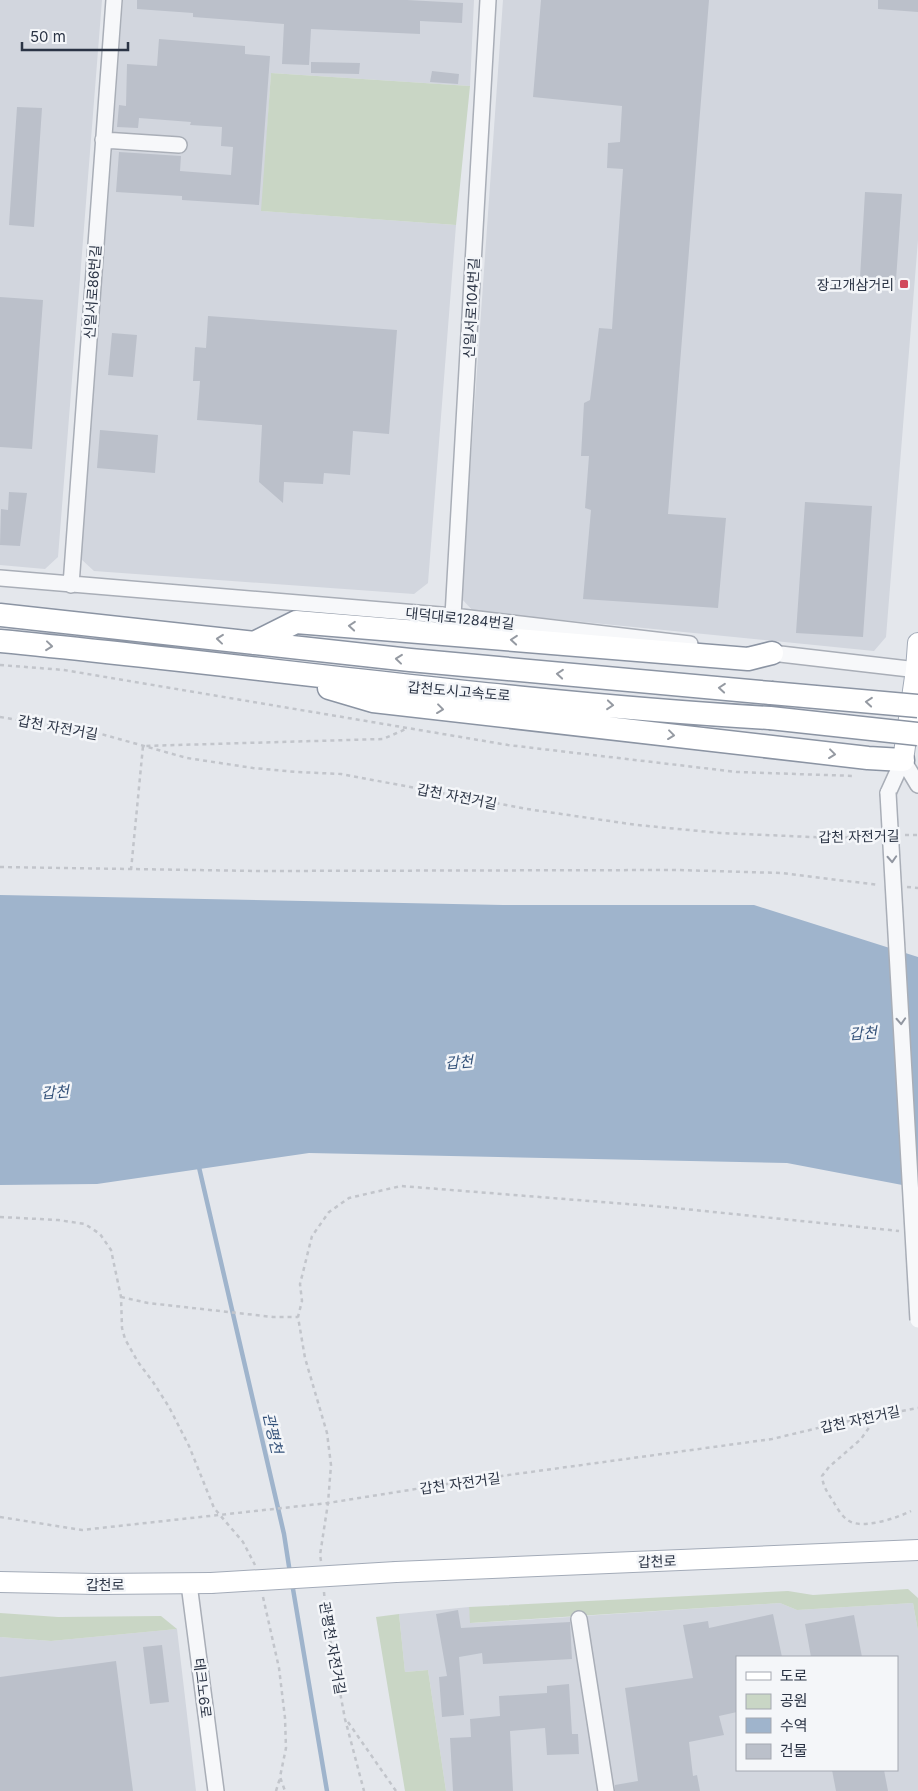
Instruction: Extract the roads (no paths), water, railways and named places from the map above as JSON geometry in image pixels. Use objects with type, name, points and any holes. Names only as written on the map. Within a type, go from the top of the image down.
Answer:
[{"type":"highway","name":"갑천도시고속도로","points":[[0,615],[410,660],[918,706]]},
{"type":"highway","points":[[254,643],[296,622],[748,659],[772,653]]},
{"type":"highway","name":"갑천도시고속도로","points":[[0,641],[404,687],[770,718],[918,734]]},
{"type":"highway","points":[[273,671],[373,701],[868,758],[903,760]]},
{"type":"main road","points":[[903,760],[917,670],[918,643]]},
{"type":"main road","name":"갑천로","points":[[0,1582],[189,1584],[396,1572],[918,1550]]},
{"type":"street","name":"신일서로86번길","points":[[71,585],[114,0]]},
{"type":"street","name":"신일서로104번길","points":[[453,616],[488,0]]},
{"type":"street","points":[[103,140],[179,145]]},
{"type":"street","name":"대덕대로1284번길","points":[[0,578],[453,616],[917,670]]},
{"type":"street","points":[[903,760],[918,785]]},
{"type":"street","points":[[903,760],[888,793],[918,1320]]},
{"type":"street","name":"테크노6로","points":[[189,1584],[216,1791]]},
{"type":"street","points":[[578,1620],[606,1791]]},
{"type":"water","name":"갑천","points":[[0,895],[503,905],[754,905],[918,957],[918,1188],[787,1163],[309,1153],[97,1184],[0,1185]]},
{"type":"waterway","name":"관평천","points":[[198,1163],[284,1534],[290,1573]]},
{"type":"waterway","name":"관평천","points":[[292,1583],[327,1791]]},
{"type":"place","name":"장고개삼거리","points":[[904,284]]}]
